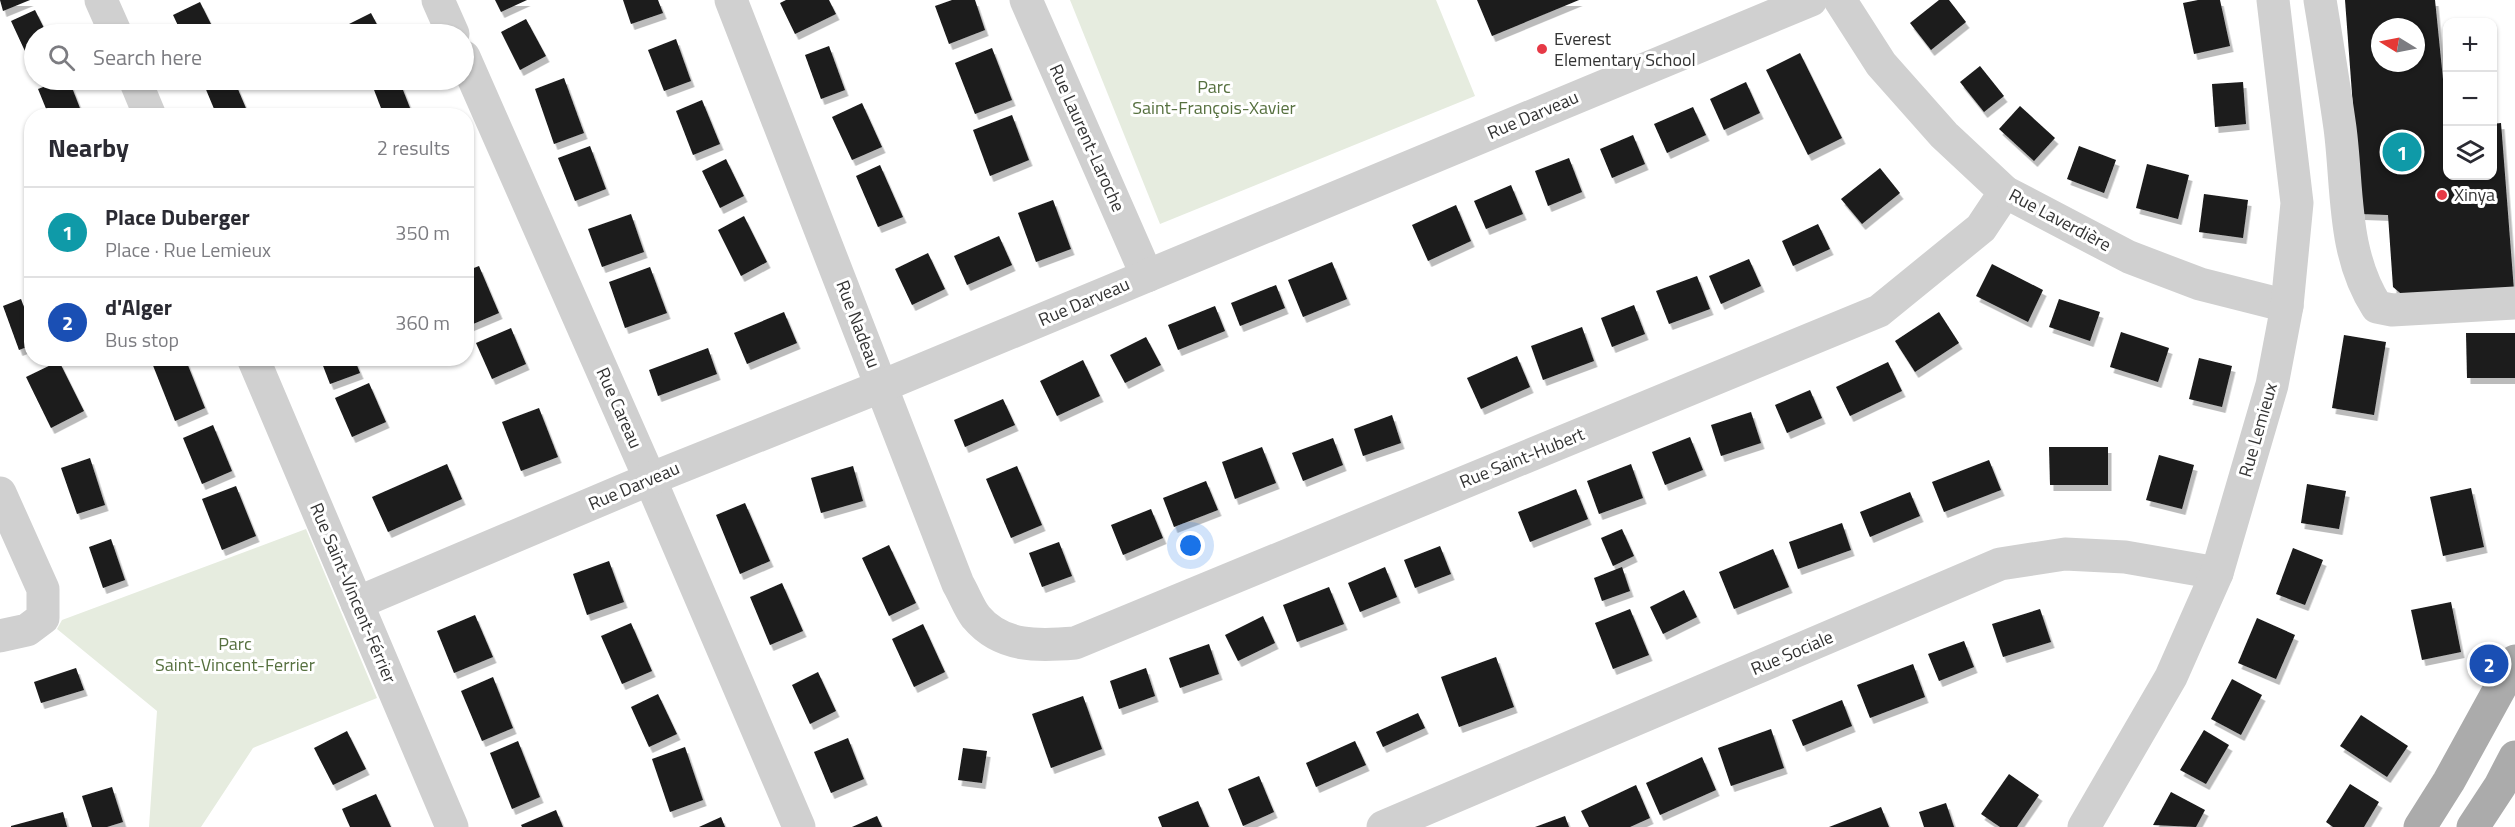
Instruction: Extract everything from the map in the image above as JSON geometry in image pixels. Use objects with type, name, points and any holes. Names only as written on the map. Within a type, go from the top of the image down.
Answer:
[{"type":"main road","points":[[2420,827],[2449,781],[2515,661]]},
{"type":"main road","points":[[2473,827],[2508,790],[2515,757]]},
{"type":"street","points":[[101,0],[112,24]]},
{"type":"street","points":[[438,0],[449,24]]},
{"type":"street","name":"Rue Nadeau","points":[[730,0],[958,584],[976,617],[1000,637]]},
{"type":"street","name":"Rue Laurent-Laroche","points":[[1026,0],[1147,276]]},
{"type":"street","name":"Rue Darveau","points":[[357,603],[650,479],[882,386],[1810,0]]},
{"type":"street","name":"Rue Laverdière","points":[[1840,0],[1881,64],[1944,135],[2005,192],[2128,256],[2200,284],[2288,306]]},
{"type":"street","name":"Rue Lemieux","points":[[2084,827],[2171,677],[2217,573],[2272,385],[2288,306],[2297,203],[2273,0]]},
{"type":"street","points":[[2320,0],[2340,130],[2347,226],[2367,292],[2377,307],[2392,310],[2515,303]]},
{"type":"street","name":"Rue Careau","points":[[474,80],[650,479],[799,827]]},
{"type":"street","points":[[139,90],[147,108]]},
{"type":"street","name":"Rue Saint-Hubert","points":[[1000,637],[1035,646],[1075,642],[1879,311],[1982,228],[2005,192]]},
{"type":"street","name":"Rue Saint-Vincent-Férrier","points":[[257,366],[452,827]]},
{"type":"street","points":[[0,493],[43,590],[43,618],[27,630],[0,636]]},
{"type":"street","name":"Rue Sociale","points":[[1383,827],[2000,564],[2075,555],[2125,557],[2217,573]]},
{"type":"green space","name":"Parc Saint-François-Xavier","points":[[1070,0],[1436,0],[1475,96],[1160,224]]},
{"type":"green space","name":"Parc Saint-Vincent-Ferrier","points":[[306,529],[377,698],[253,748],[201,827],[149,827],[157,711],[57,629],[62,620]]},
{"type":"building","points":[[0,0],[30,0],[3,11]]},
{"type":"building","points":[[495,0],[527,0],[501,12]]},
{"type":"building","points":[[623,0],[658,0],[663,13],[631,24]]},
{"type":"building","points":[[786,0],[829,0],[836,14],[795,34],[780,3]]},
{"type":"building","points":[[952,0],[975,0],[985,30],[949,44],[935,6]]},
{"type":"building","points":[[1477,0],[1579,0],[1492,36]]},
{"type":"building","points":[[1939,0],[1949,0],[1966,22],[1931,50],[1910,23]]},
{"type":"building","points":[[2220,0],[2230,46],[2194,54],[2183,3]]},
{"type":"building","points":[[2345,0],[2435,0],[2443,79],[2443,180],[2497,180],[2497,123],[2501,123],[2514,291],[2411,302],[2393,287],[2388,215],[2361,214]]},
{"type":"building","points":[[200,2],[211,24],[177,24],[173,15]]},
{"type":"building","points":[[35,10],[42,24],[24,24],[24,49],[11,21]]},
{"type":"building","points":[[371,13],[377,24],[349,24]]},
{"type":"building","points":[[526,19],[546,56],[520,70],[501,32]]},
{"type":"building","points":[[676,39],[691,81],[664,91],[648,50]]},
{"type":"building","points":[[829,46],[845,90],[821,99],[805,55]]},
{"type":"building","points":[[992,48],[1012,100],[975,114],[955,63]]},
{"type":"building","points":[[1800,53],[1842,138],[1808,155],[1766,70]]},
{"type":"building","points":[[1980,66],[2004,96],[1984,112],[1960,82]]},
{"type":"building","points":[[564,78],[584,133],[554,144],[535,89]]},
{"type":"building","points":[[1746,82],[1760,113],[1724,130],[1710,99]]},
{"type":"building","points":[[2243,82],[2246,124],[2215,127],[2212,84]]},
{"type":"building","points":[[38,90],[73,90],[80,108],[46,108]]},
{"type":"building","points":[[206,90],[238,90],[246,108],[214,108]]},
{"type":"building","points":[[374,90],[403,90],[410,108],[381,108]]},
{"type":"building","points":[[702,100],[720,144],[693,155],[676,111]]},
{"type":"building","points":[[862,103],[882,147],[852,160],[832,117]]},
{"type":"building","points":[[2020,106],[2055,138],[2034,161],[1999,129]]},
{"type":"building","points":[[1693,107],[1706,135],[1667,153],[1654,124]]},
{"type":"building","points":[[1012,115],[1029,160],[990,176],[973,130]]},
{"type":"building","points":[[1633,135],[1645,164],[1612,178],[1600,149]]},
{"type":"building","points":[[590,146],[606,189],[575,201],[558,158]]},
{"type":"building","points":[[2079,146],[2116,160],[2104,193],[2067,179]]},
{"type":"building","points":[[1569,158],[1582,192],[1548,206],[1535,171]]},
{"type":"building","points":[[726,159],[744,196],[720,208],[702,171]]},
{"type":"building","points":[[2147,164],[2189,175],[2178,219],[2136,208]]},
{"type":"building","points":[[880,165],[903,217],[878,227],[856,176]]},
{"type":"building","points":[[1880,168],[1900,193],[1862,224],[1841,199]]},
{"type":"building","points":[[1511,185],[1523,214],[1486,229],[1474,201]]},
{"type":"building","points":[[2204,194],[2248,200],[2243,238],[2199,232]]},
{"type":"building","points":[[1053,200],[1071,249],[1036,262],[1018,213]]},
{"type":"building","points":[[1456,205],[1471,241],[1428,261],[1412,225]]},
{"type":"building","points":[[631,214],[644,252],[602,267],[588,229]]},
{"type":"building","points":[[744,216],[767,262],[741,276],[718,230]]},
{"type":"building","points":[[1818,224],[1830,249],[1793,266],[1782,241]]},
{"type":"building","points":[[999,236],[1012,265],[967,285],[954,256]]},
{"type":"building","points":[[928,253],[945,289],[912,305],[895,269]]},
{"type":"building","points":[[1749,259],[1761,286],[1721,304],[1709,276]]},
{"type":"building","points":[[1332,262],[1347,299],[1303,317],[1288,280]]},
{"type":"building","points":[[1992,264],[2043,290],[2028,322],[1976,296]]},
{"type":"building","points":[[479,266],[499,313],[474,324],[474,268]]},
{"type":"building","points":[[650,267],[667,313],[625,328],[609,282]]},
{"type":"building","points":[[1697,276],[1710,309],[1669,324],[1656,291]]},
{"type":"building","points":[[1276,285],[1285,308],[1240,326],[1231,303]]},
{"type":"building","points":[[21,299],[24,307],[24,348],[19,350],[3,306]]},
{"type":"building","points":[[2059,299],[2100,312],[2090,341],[2049,327]]},
{"type":"building","points":[[1634,305],[1645,334],[1612,347],[1601,318]]},
{"type":"building","points":[[1215,306],[1225,331],[1178,350],[1168,325]]},
{"type":"building","points":[[784,312],[797,343],[747,364],[734,333]]},
{"type":"building","points":[[1939,312],[1959,343],[1915,372],[1895,341]]},
{"type":"building","points":[[1582,327],[1594,361],[1543,380],[1531,346]]},
{"type":"building","points":[[511,328],[526,364],[492,379],[476,343]]},
{"type":"building","points":[[2121,332],[2169,348],[2158,382],[2110,367]]},
{"type":"building","points":[[2466,333],[2515,333],[2515,378],[2467,378]]},
{"type":"building","points":[[2344,335],[2386,342],[2374,415],[2332,408]]},
{"type":"building","points":[[1146,337],[1161,365],[1125,383],[1110,355]]},
{"type":"building","points":[[708,348],[717,374],[658,396],[649,370]]},
{"type":"building","points":[[1517,356],[1530,387],[1481,409],[1467,378]]},
{"type":"building","points":[[2199,358],[2232,366],[2222,407],[2189,399]]},
{"type":"building","points":[[1083,360],[1100,396],[1057,416],[1040,381]]},
{"type":"building","points":[[1888,362],[1902,391],[1850,416],[1836,387]]},
{"type":"building","points":[[49,366],[62,366],[84,411],[51,428],[26,377]]},
{"type":"building","points":[[153,366],[188,366],[205,408],[175,421]]},
{"type":"building","points":[[323,366],[357,366],[360,373],[330,384]]},
{"type":"building","points":[[369,383],[386,422],[352,437],[335,398]]},
{"type":"building","points":[[1810,390],[1822,418],[1787,433],[1775,405]]},
{"type":"building","points":[[1003,399],[1015,425],[965,447],[954,420]]},
{"type":"building","points":[[539,408],[558,457],[521,471],[502,422]]},
{"type":"building","points":[[1751,412],[1761,443],[1721,456],[1711,425]]},
{"type":"building","points":[[1392,415],[1401,443],[1363,456],[1354,429]]},
{"type":"building","points":[[213,425],[232,471],[202,484],[183,438]]},
{"type":"building","points":[[1690,437],[1703,470],[1665,485],[1652,452]]},
{"type":"building","points":[[1333,438],[1343,465],[1303,481],[1292,453]]},
{"type":"building","points":[[1262,447],[1276,483],[1235,499],[1222,462]]},
{"type":"building","points":[[2049,447],[2108,447],[2108,485],[2050,485]]},
{"type":"building","points":[[2159,455],[2194,465],[2182,509],[2146,500]]},
{"type":"building","points":[[90,458],[105,505],[77,514],[61,468]]},
{"type":"building","points":[[1989,460],[2001,490],[1944,512],[1932,482]]},
{"type":"building","points":[[447,464],[462,499],[388,532],[372,497]]},
{"type":"building","points":[[1631,464],[1643,498],[1599,514],[1587,481]]},
{"type":"building","points":[[853,466],[863,501],[821,513],[811,478]]},
{"type":"building","points":[[1017,466],[1042,525],[1011,538],[986,479]]},
{"type":"building","points":[[1206,481],[1218,510],[1174,527],[1163,498]]},
{"type":"building","points":[[2307,484],[2346,491],[2339,529],[2301,523]]},
{"type":"building","points":[[236,486],[256,536],[222,550],[202,499]]},
{"type":"building","points":[[2471,488],[2484,547],[2443,556],[2430,497]]},
{"type":"building","points":[[1576,489],[1588,519],[1530,542],[1518,512]]},
{"type":"building","points":[[1910,492],[1920,516],[1870,537],[1860,512]]},
{"type":"building","points":[[745,503],[770,561],[740,574],[716,515]]},
{"type":"building","points":[[1151,509],[1163,538],[1123,555],[1111,525]]},
{"type":"building","points":[[1842,523],[1851,550],[1798,569],[1789,542]]},
{"type":"building","points":[[1622,529],[1634,556],[1613,566],[1601,538]]},
{"type":"building","points":[[111,539],[125,580],[103,588],[89,547]]},
{"type":"building","points":[[1059,542],[1072,576],[1042,587],[1029,553]]},
{"type":"building","points":[[889,545],[916,603],[889,616],[862,558]]},
{"type":"building","points":[[1440,546],[1451,574],[1415,588],[1404,560]]},
{"type":"building","points":[[2293,548],[2323,560],[2305,605],[2276,594]]},
{"type":"building","points":[[1773,549],[1789,587],[1734,609],[1719,572]]},
{"type":"building","points":[[609,561],[624,602],[587,615],[573,574]]},
{"type":"building","points":[[1385,567],[1397,597],[1360,612],[1348,583]]},
{"type":"building","points":[[1622,567],[1630,591],[1602,601],[1594,578]]},
{"type":"building","points":[[782,583],[803,631],[770,645],[750,597]]},
{"type":"building","points":[[1329,587],[1344,624],[1297,642],[1283,605]]},
{"type":"building","points":[[1684,590],[1697,617],[1663,634],[1650,607]]},
{"type":"building","points":[[2451,602],[2461,652],[2422,660],[2411,610]]},
{"type":"building","points":[[1630,609],[1649,655],[1613,669],[1595,623]]},
{"type":"building","points":[[2040,609],[2051,642],[2003,657],[1992,624]]},
{"type":"building","points":[[475,615],[493,657],[454,673],[437,631]]},
{"type":"building","points":[[1263,616],[1275,643],[1238,661],[1225,635]]},
{"type":"building","points":[[2257,618],[2295,635],[2276,679],[2238,663]]},
{"type":"building","points":[[631,623],[652,671],[622,684],[601,636]]},
{"type":"building","points":[[923,624],[945,672],[914,687],[892,639]]},
{"type":"building","points":[[1964,641],[1974,667],[1939,681],[1928,654]]},
{"type":"building","points":[[1209,644],[1219,674],[1180,688],[1169,658]]},
{"type":"building","points":[[1496,657],[1514,707],[1459,727],[1441,677]]},
{"type":"building","points":[[1913,664],[1925,697],[1870,718],[1857,685]]},
{"type":"building","points":[[76,668],[84,690],[41,703],[34,682]]},
{"type":"building","points":[[1146,668],[1155,696],[1119,709],[1110,681]]},
{"type":"building","points":[[818,672],[836,711],[810,724],[792,685]]},
{"type":"building","points":[[493,677],[513,728],[482,741],[461,691]]},
{"type":"building","points":[[2232,679],[2262,695],[2241,735],[2211,719]]},
{"type":"building","points":[[658,694],[677,734],[649,747],[631,707]]},
{"type":"building","points":[[1083,696],[1102,749],[1051,768],[1032,714]]},
{"type":"building","points":[[1842,700],[1852,726],[1803,746],[1792,720]]},
{"type":"building","points":[[1418,713],[1425,728],[1383,747],[1376,732]]},
{"type":"building","points":[[2361,715],[2408,746],[2387,777],[2340,746]]},
{"type":"building","points":[[1771,729],[1784,768],[1731,786],[1718,748]]},
{"type":"building","points":[[2204,730],[2229,745],[2206,784],[2180,770]]},
{"type":"building","points":[[347,731],[366,769],[333,785],[314,748]]},
{"type":"building","points":[[848,738],[864,779],[831,793],[814,752]]},
{"type":"building","points":[[518,741],[540,797],[512,809],[490,753]]},
{"type":"building","points":[[1355,741],[1366,765],[1316,787],[1306,763]]},
{"type":"building","points":[[685,747],[703,800],[670,812],[652,759]]},
{"type":"building","points":[[963,748],[987,751],[982,783],[958,780]]},
{"type":"building","points":[[1702,757],[1716,790],[1660,815],[1646,783]]},
{"type":"building","points":[[2009,774],[2039,795],[2017,827],[2000,827],[1981,814]]},
{"type":"building","points":[[1259,776],[1274,812],[1243,826],[1228,789]]},
{"type":"building","points":[[2350,784],[2379,802],[2364,827],[2333,827],[2326,822]]},
{"type":"building","points":[[1636,785],[1650,818],[1630,827],[1589,827],[1581,811]]},
{"type":"building","points":[[112,787],[123,822],[107,827],[92,827],[82,796]]},
{"type":"building","points":[[2171,792],[2205,810],[2196,827],[2153,825]]},
{"type":"building","points":[[376,794],[391,827],[350,827],[342,809]]},
{"type":"building","points":[[1198,801],[1209,827],[1162,827],[1158,817]]},
{"type":"building","points":[[1946,803],[1954,827],[1924,827],[1919,812]]},
{"type":"building","points":[[1881,807],[1889,827],[1829,827]]},
{"type":"building","points":[[556,810],[563,827],[522,827],[521,825]]},
{"type":"building","points":[[63,812],[67,827],[11,827],[11,826]]},
{"type":"building","points":[[877,816],[882,827],[852,827]]},
{"type":"building","points":[[1565,816],[1569,827],[1535,827]]},
{"type":"building","points":[[721,817],[725,827],[699,827]]},
{"type":"place","name":"Everest Elementary School","points":[[1542,49]]},
{"type":"place","name":"Place Duberger","points":[[2402,152]]},
{"type":"place","name":"Xinya","points":[[2442,195]]},
{"type":"place","name":"d'Alger","points":[[2489,664]]}]
